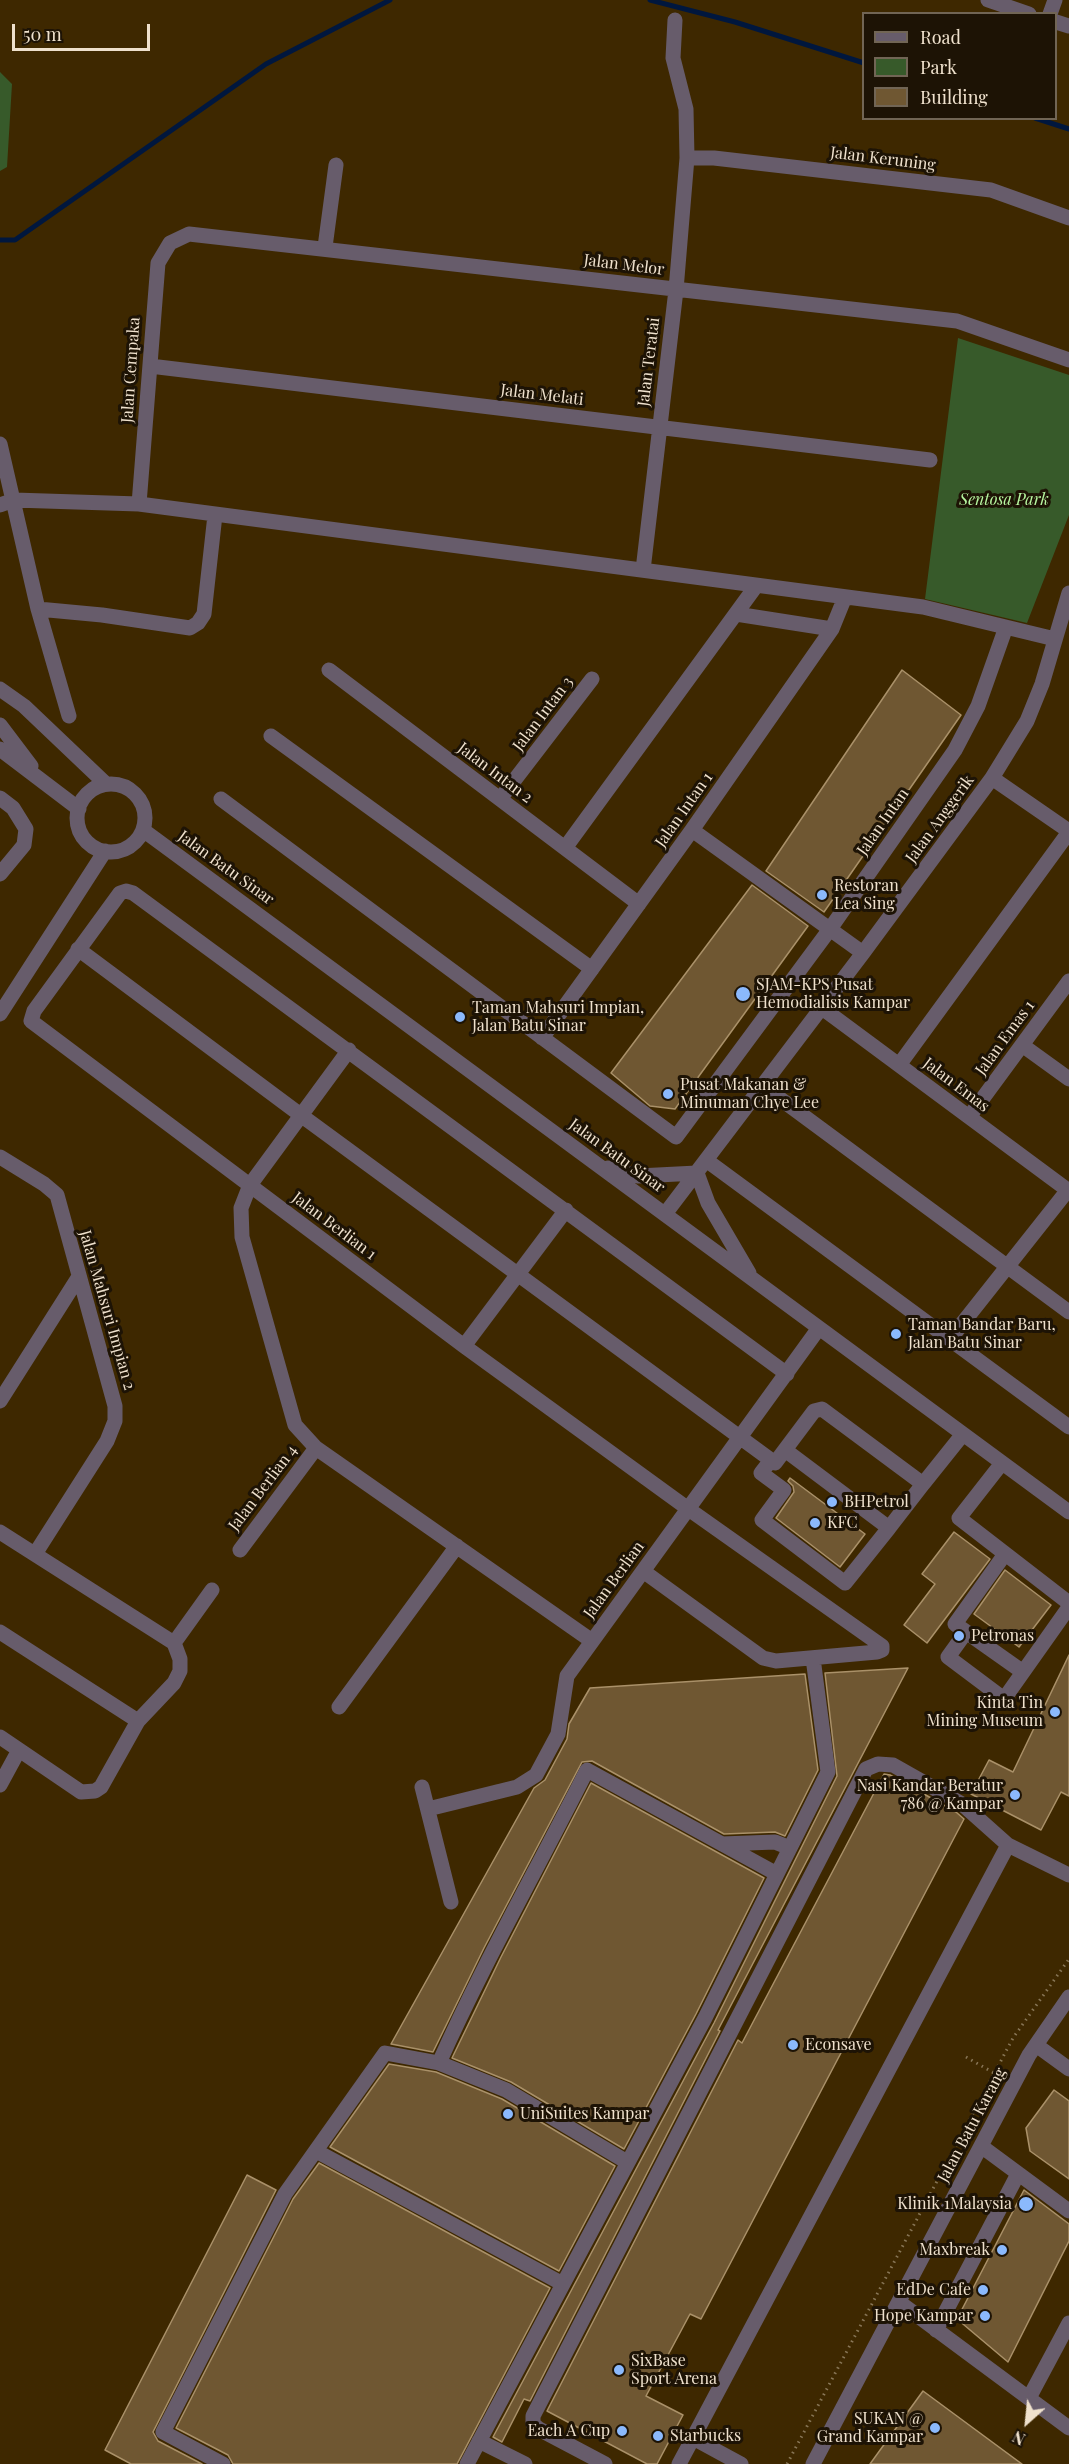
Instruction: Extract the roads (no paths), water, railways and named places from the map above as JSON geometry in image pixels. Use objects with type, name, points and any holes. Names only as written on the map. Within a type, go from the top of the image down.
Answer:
[{"type":"street","points":[[988,0],[1023,12]]},
{"type":"street","name":"Jalan Teratai","points":[[643,570],[676,290],[687,158],[686,109],[673,58],[675,20]]},
{"type":"street","name":"Jalan Keruning","points":[[687,158],[714,158],[991,190],[1069,218]]},
{"type":"street","points":[[325,248],[336,165]]},
{"type":"street","name":"Jalan Melor","points":[[170,243],[189,234],[957,321],[1069,360]]},
{"type":"street","name":"Jalan Cempaka","points":[[139,504],[158,263],[170,243]]},
{"type":"street","name":"Jalan Melati","points":[[150,366],[930,460]]},
{"type":"street","points":[[0,444],[7,502],[69,716]]},
{"type":"street","points":[[7,502],[139,504],[923,607],[1055,639]]},
{"type":"street","points":[[38,609],[102,615],[190,628],[198,623],[204,614],[215,515]]},
{"type":"street","points":[[565,848],[756,586]]},
{"type":"street","name":"Jalan Anggerik","points":[[665,1214],[822,1008],[992,778],[1027,721],[1042,684],[1069,595]]},
{"type":"street","name":"Jalan Intan 1","points":[[542,1038],[693,830],[832,629],[845,597]]},
{"type":"street","points":[[736,614],[832,629]]},
{"type":"street","name":"Jalan Intan","points":[[542,1038],[676,1137],[830,929],[955,750],[978,706],[1006,627]]},
{"type":"street","name":"Jalan Intan 2","points":[[329,670],[639,904]]},
{"type":"street","name":"Jalan Intan 3","points":[[500,799],[592,679]]},
{"type":"street","points":[[0,689],[24,706],[106,784]]},
{"type":"street","points":[[0,725],[41,781]]},
{"type":"street","points":[[271,735],[592,969]]},
{"type":"street","points":[[0,749],[78,809]]},
{"type":"street","points":[[899,1065],[1069,831],[992,778]]},
{"type":"street","points":[[106,784],[118,785],[129,789],[138,797],[144,807],[146,818],[139,838],[124,850],[105,851],[95,848],[80,831],[77,820],[78,809],[88,793],[106,784]]},
{"type":"street","points":[[0,798],[13,808],[26,828],[24,845],[0,874]]},
{"type":"street","points":[[221,799],[542,1038]]},
{"type":"street","name":"Jalan Batu Sinar","points":[[143,830],[1069,1512]]},
{"type":"street","points":[[693,830],[863,953]]},
{"type":"street","points":[[0,1014],[105,851]]},
{"type":"street","points":[[787,1374],[133,893],[126,891],[120,893],[78,949],[775,1463],[814,1411],[822,1408],[923,1484]]},
{"type":"street","name":"Jalan Berlian 1","points":[[78,949],[34,1011],[31,1021],[464,1346],[882,1646],[882,1650],[877,1652],[813,1658]]},
{"type":"street","name":"Jalan Emas 1","points":[[969,1117],[1069,981]]},
{"type":"street","name":"Jalan Emas","points":[[822,1008],[1068,1190]]},
{"type":"street","points":[[1022,1046],[1069,1079]]},
{"type":"street","points":[[349,1050],[250,1185],[241,1208],[242,1237],[295,1425],[316,1448],[592,1641]]},
{"type":"street","points":[[763,1086],[1069,1312]]},
{"type":"street","name":"Jalan Mahsuri Impian 2","points":[[0,1156],[57,1195],[115,1406],[115,1421],[107,1442],[35,1554]]},
{"type":"street","points":[[706,1160],[1069,1427]]},
{"type":"street","points":[[599,1165],[638,1176],[697,1173],[708,1203],[753,1279]]},
{"type":"street","points":[[950,1339],[1068,1190]]},
{"type":"street","points":[[464,1346],[566,1210]]},
{"type":"street","points":[[0,1401],[78,1278]]},
{"type":"street","name":"Jalan Berlian","points":[[428,1809],[517,1787],[536,1775],[558,1734],[567,1676],[819,1328]]},
{"type":"street","points":[[771,1460],[761,1473],[784,1490],[762,1520],[845,1583],[963,1434]]},
{"type":"street","name":"Jalan Berlian 4","points":[[240,1550],[316,1448]]},
{"type":"street","points":[[785,1450],[889,1528]]},
{"type":"street","points":[[966,1632],[948,1657],[1004,1699],[1069,1605],[959,1518],[1002,1463]]},
{"type":"street","points":[[0,1532],[174,1643],[180,1659],[180,1671],[174,1683],[138,1721],[101,1786],[95,1791],[81,1792],[0,1737]]},
{"type":"street","points":[[339,1707],[457,1546]]},
{"type":"street","points":[[1005,1554],[956,1624],[1023,1672]]},
{"type":"street","points":[[467,2464],[705,2018],[828,1772],[813,1658],[776,1661],[763,1658],[643,1571]]},
{"type":"street","points":[[174,1643],[212,1590]]},
{"type":"street","points":[[0,1632],[138,1721]]},
{"type":"street","points":[[0,1785],[19,1750]]},
{"type":"street","points":[[604,2464],[538,2429],[533,2424],[532,2416],[866,1768],[878,1764],[893,1765],[962,1804],[1008,1845],[1069,1875]]},
{"type":"street","points":[[439,2064],[462,2012],[538,1869],[587,1770],[777,1874]]},
{"type":"street","points":[[422,1787],[451,1902]]},
{"type":"street","points":[[722,1844],[768,1841],[790,1848]]},
{"type":"street","points":[[680,2464],[1008,1845]]},
{"type":"street","name":"Jalan Batu Karang","points":[[813,2464],[1036,2045],[1069,1997]]},
{"type":"street","points":[[1036,2045],[1069,2069]]},
{"type":"street","points":[[223,2464],[163,2432],[285,2194],[385,2053],[439,2064],[506,2090],[627,2162]]},
{"type":"street","points":[[981,2146],[1069,2211]]},
{"type":"street","points":[[316,2151],[563,2284]]},
{"type":"street","points":[[936,2330],[1018,2174]]},
{"type":"street","points":[[899,2301],[1069,2428]]},
{"type":"street","points":[[1029,2398],[1069,2323]]},
{"type":"street","points":[[693,2438],[741,2464]]},
{"type":"street","points":[[479,2441],[525,2464]]},
{"type":"waterway","points":[[0,240],[15,240],[266,64],[390,0]]},
{"type":"waterway","points":[[650,0],[735,22],[862,62]]},
{"type":"waterway","points":[[1041,120],[1069,129]]},
{"type":"place","name":"Restoran Lea Sing","points":[[822,895]]},
{"type":"place","name":"SJAM-KPS Pusat Hemodialisis Kampar","points":[[743,994]]},
{"type":"place","name":"Taman Mahsuri Impian, Jalan Batu Sinar","points":[[460,1017]]},
{"type":"place","name":"Pusat Makanan & Minuman Chye Lee","points":[[668,1094]]},
{"type":"place","name":"Taman Bandar Baru, Jalan Batu Sinar","points":[[896,1334]]},
{"type":"place","name":"BHPetrol","points":[[832,1502]]},
{"type":"place","name":"KFC","points":[[815,1523]]},
{"type":"place","name":"Petronas","points":[[959,1636]]},
{"type":"place","name":"Kinta Tin Mining Museum","points":[[1055,1712]]},
{"type":"place","name":"Nasi Kandar Beratur 786 @ Kampar","points":[[1015,1795]]},
{"type":"place","name":"Econsave","points":[[793,2045]]},
{"type":"place","name":"UniSuites Kampar","points":[[508,2114]]},
{"type":"place","name":"Klinik 1Malaysia","points":[[1026,2204]]},
{"type":"place","name":"Maxbreak","points":[[1002,2250]]},
{"type":"place","name":"EdDe Cafe","points":[[983,2290]]},
{"type":"place","name":"Hope Kampar","points":[[985,2316]]},
{"type":"place","name":"SixBase Sport Arena","points":[[619,2370]]},
{"type":"place","name":"SUKAN @ Grand Kampar","points":[[935,2428]]},
{"type":"place","name":"Each A Cup","points":[[622,2431]]},
{"type":"place","name":"Starbucks","points":[[658,2436]]},
{"type":"park label","name":"Sentosa Park","points":[[1004,500]]}]
